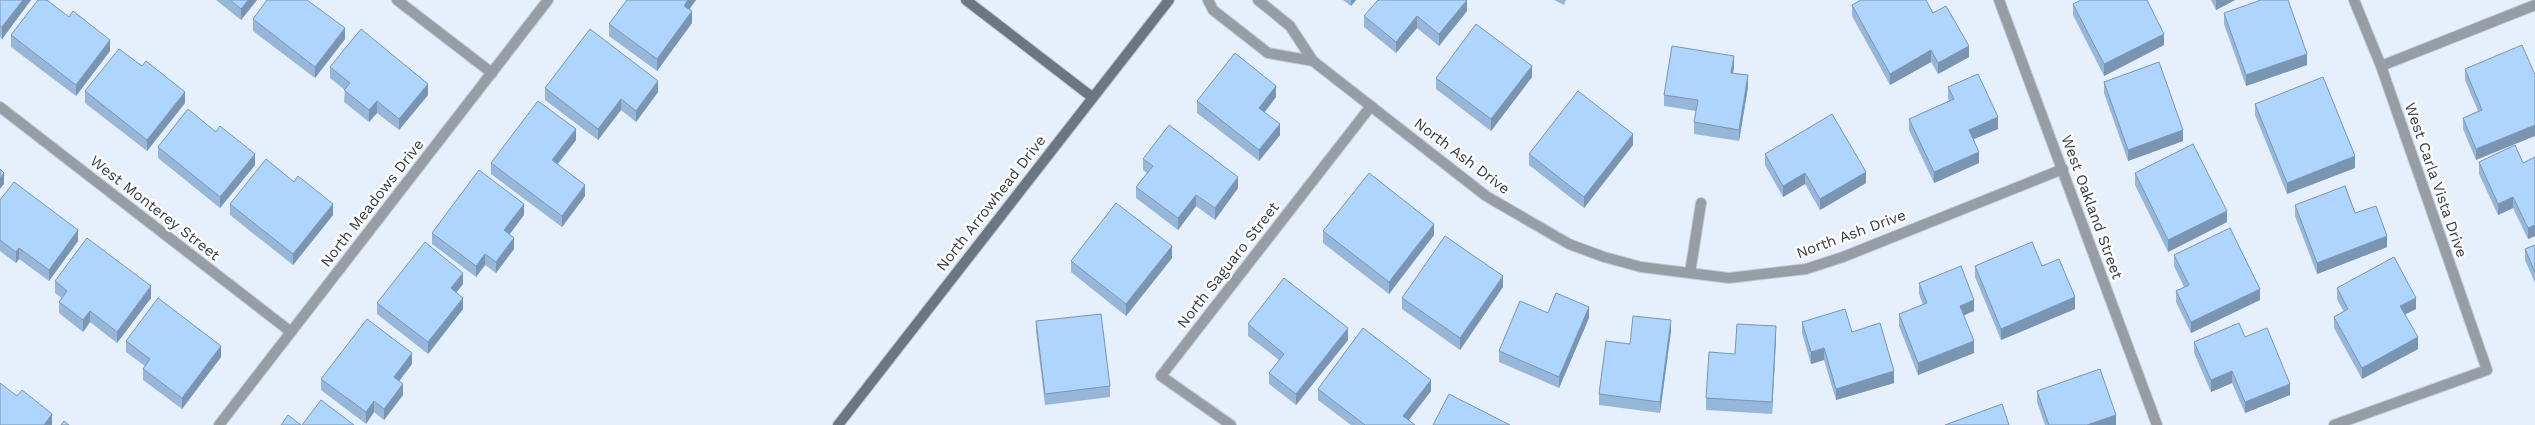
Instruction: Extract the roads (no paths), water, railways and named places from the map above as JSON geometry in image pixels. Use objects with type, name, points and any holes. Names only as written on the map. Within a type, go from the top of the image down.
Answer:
[{"type":"street","points":[[397,0],[492,73]]},
{"type":"street","name":"North Meadows Drive","points":[[219,425],[548,0]]},
{"type":"street","points":[[966,0],[1092,97]]},
{"type":"street","name":"North Arrowhead Drive","points":[[838,425],[1169,0]]},
{"type":"street","name":"North Ash Drive","points":[[1208,0],[1213,10],[1268,53],[1313,61]]},
{"type":"street","name":"North Ash Drive","points":[[1258,0],[1290,26],[1313,61],[1486,196],[1569,244],[1604,257],[1641,267],[1729,278],[1806,269],[2063,169]]},
{"type":"street","name":"West Oakland Street","points":[[1999,0],[2157,425]]},
{"type":"street","name":"West Carla Vista Drive","points":[[2334,425],[2487,370],[2381,66],[2354,0]]},
{"type":"street","points":[[2381,66],[2535,5]]},
{"type":"street","name":"North Saguaro Street","points":[[1231,425],[1161,376],[1371,106]]},
{"type":"street","name":"West Monterey Street","points":[[0,107],[291,332]]},
{"type":"street","points":[[1690,273],[1701,203]]}]
